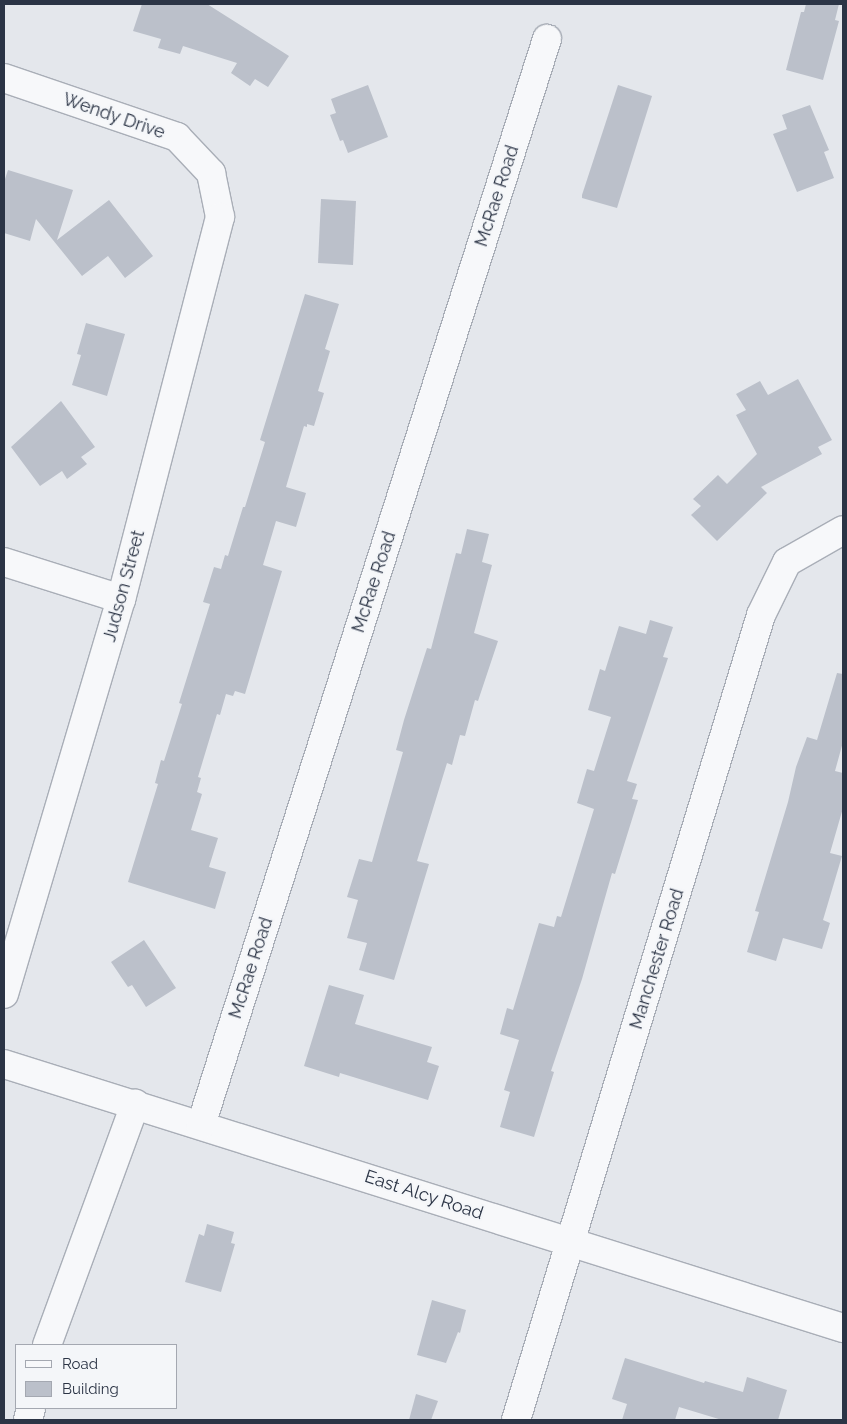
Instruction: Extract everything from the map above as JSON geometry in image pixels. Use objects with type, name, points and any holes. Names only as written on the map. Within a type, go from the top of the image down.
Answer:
[{"type":"street","name":"McRae Road","points":[[202,1125],[547,39]]},
{"type":"street","name":"Wendy Drive","points":[[4,78],[177,137],[211,173]]},
{"type":"street","name":"Judson Street","points":[[4,994],[121,598],[220,216],[211,173]]},
{"type":"street","name":"Manchester Road","points":[[516,1420],[572,1242],[761,615],[787,562],[843,530]]},
{"type":"street","points":[[4,562],[121,598]]},
{"type":"street","name":"East Alcy Road","points":[[4,1064],[843,1328]]},
{"type":"street","points":[[47,1344],[135,1104]]},
{"type":"building","points":[[142,4],[207,4],[289,56],[268,87],[255,79],[250,86],[231,73],[237,63],[183,46],[180,54],[158,48],[161,39],[133,31]]},
{"type":"building","points":[[806,4],[839,4],[835,20],[839,21],[823,80],[786,70],[801,12],[804,12]]},
{"type":"building","points":[[368,85],[388,137],[348,153],[343,140],[340,141],[330,115],[336,113],[331,99]]},
{"type":"building","points":[[618,85],[652,96],[617,208],[582,198],[582,195]]},
{"type":"building","points":[[810,105],[829,150],[824,152],[834,178],[797,192],[773,134],[787,129],[782,115]]},
{"type":"building","points":[[8,170],[73,190],[57,240],[109,200],[153,256],[125,278],[108,256],[82,276],[36,219],[30,241],[4,233],[4,182]]},
{"type":"building","points":[[321,199],[356,201],[353,265],[318,263]]},
{"type":"building","points":[[305,294],[339,304],[325,349],[330,351],[318,391],[324,393],[314,426],[307,424],[307,427],[304,426],[286,487],[306,493],[296,527],[276,521],[263,565],[282,571],[245,694],[235,691],[233,696],[226,694],[220,715],[217,714],[198,777],[201,778],[197,792],[202,794],[191,830],[218,838],[209,867],[226,872],[215,909],[128,882],[158,784],[155,783],[161,760],[164,761],[182,704],[179,703],[210,604],[203,602],[214,567],[221,569],[225,555],[228,556],[243,507],[245,507],[265,442],[260,440]]},
{"type":"building","points":[[86,323],[125,334],[107,396],[72,385],[81,355],[77,354]]},
{"type":"building","points":[[798,379],[832,440],[818,447],[822,454],[761,487],[767,493],[717,541],[691,515],[701,506],[693,499],[718,475],[727,484],[757,454],[736,415],[746,410],[736,394],[760,381],[768,395]]},
{"type":"building","points":[[61,401],[95,447],[81,457],[87,464],[67,479],[62,471],[40,486],[11,447]]},
{"type":"building","points":[[467,529],[489,534],[482,562],[492,565],[474,633],[498,641],[478,701],[475,700],[465,736],[460,735],[452,765],[447,763],[417,861],[429,864],[394,980],[359,970],[367,943],[347,938],[358,900],[347,897],[359,859],[372,862],[403,752],[396,750],[404,720],[427,648],[431,649],[456,553],[461,554]]},
{"type":"building","points":[[650,620],[673,627],[663,657],[668,658],[627,781],[637,784],[632,799],[638,800],[615,874],[612,873],[582,979],[551,1071],[554,1072],[534,1137],[500,1127],[510,1092],[504,1090],[519,1040],[500,1034],[507,1008],[513,1010],[539,923],[554,927],[557,916],[561,917],[594,809],[577,803],[587,769],[594,771],[611,717],[588,710],[600,669],[605,671],[619,626],[646,634]]},
{"type":"building","points":[[837,673],[843,674],[843,742],[835,771],[843,773],[843,808],[830,853],[842,856],[823,920],[830,923],[822,949],[783,938],[776,961],[747,952],[759,912],[755,911],[788,802],[796,767],[807,737],[817,740]]},
{"type":"building","points":[[144,940],[176,988],[146,1007],[132,985],[128,987],[111,962]]},
{"type":"building","points":[[329,985],[364,995],[355,1024],[432,1047],[427,1062],[439,1066],[428,1100],[340,1073],[339,1077],[304,1066]]},
{"type":"building","points":[[207,1224],[234,1232],[231,1243],[235,1244],[221,1292],[185,1282],[199,1234],[204,1236]]},
{"type":"building","points":[[432,1300],[466,1310],[460,1333],[458,1332],[446,1363],[417,1355]]},
{"type":"building","points":[[625,1358],[704,1383],[705,1381],[743,1392],[747,1377],[787,1390],[778,1420],[722,1420],[679,1407],[675,1420],[622,1420],[627,1404],[612,1399]]},
{"type":"building","points":[[416,1394],[438,1401],[431,1420],[409,1420]]}]
